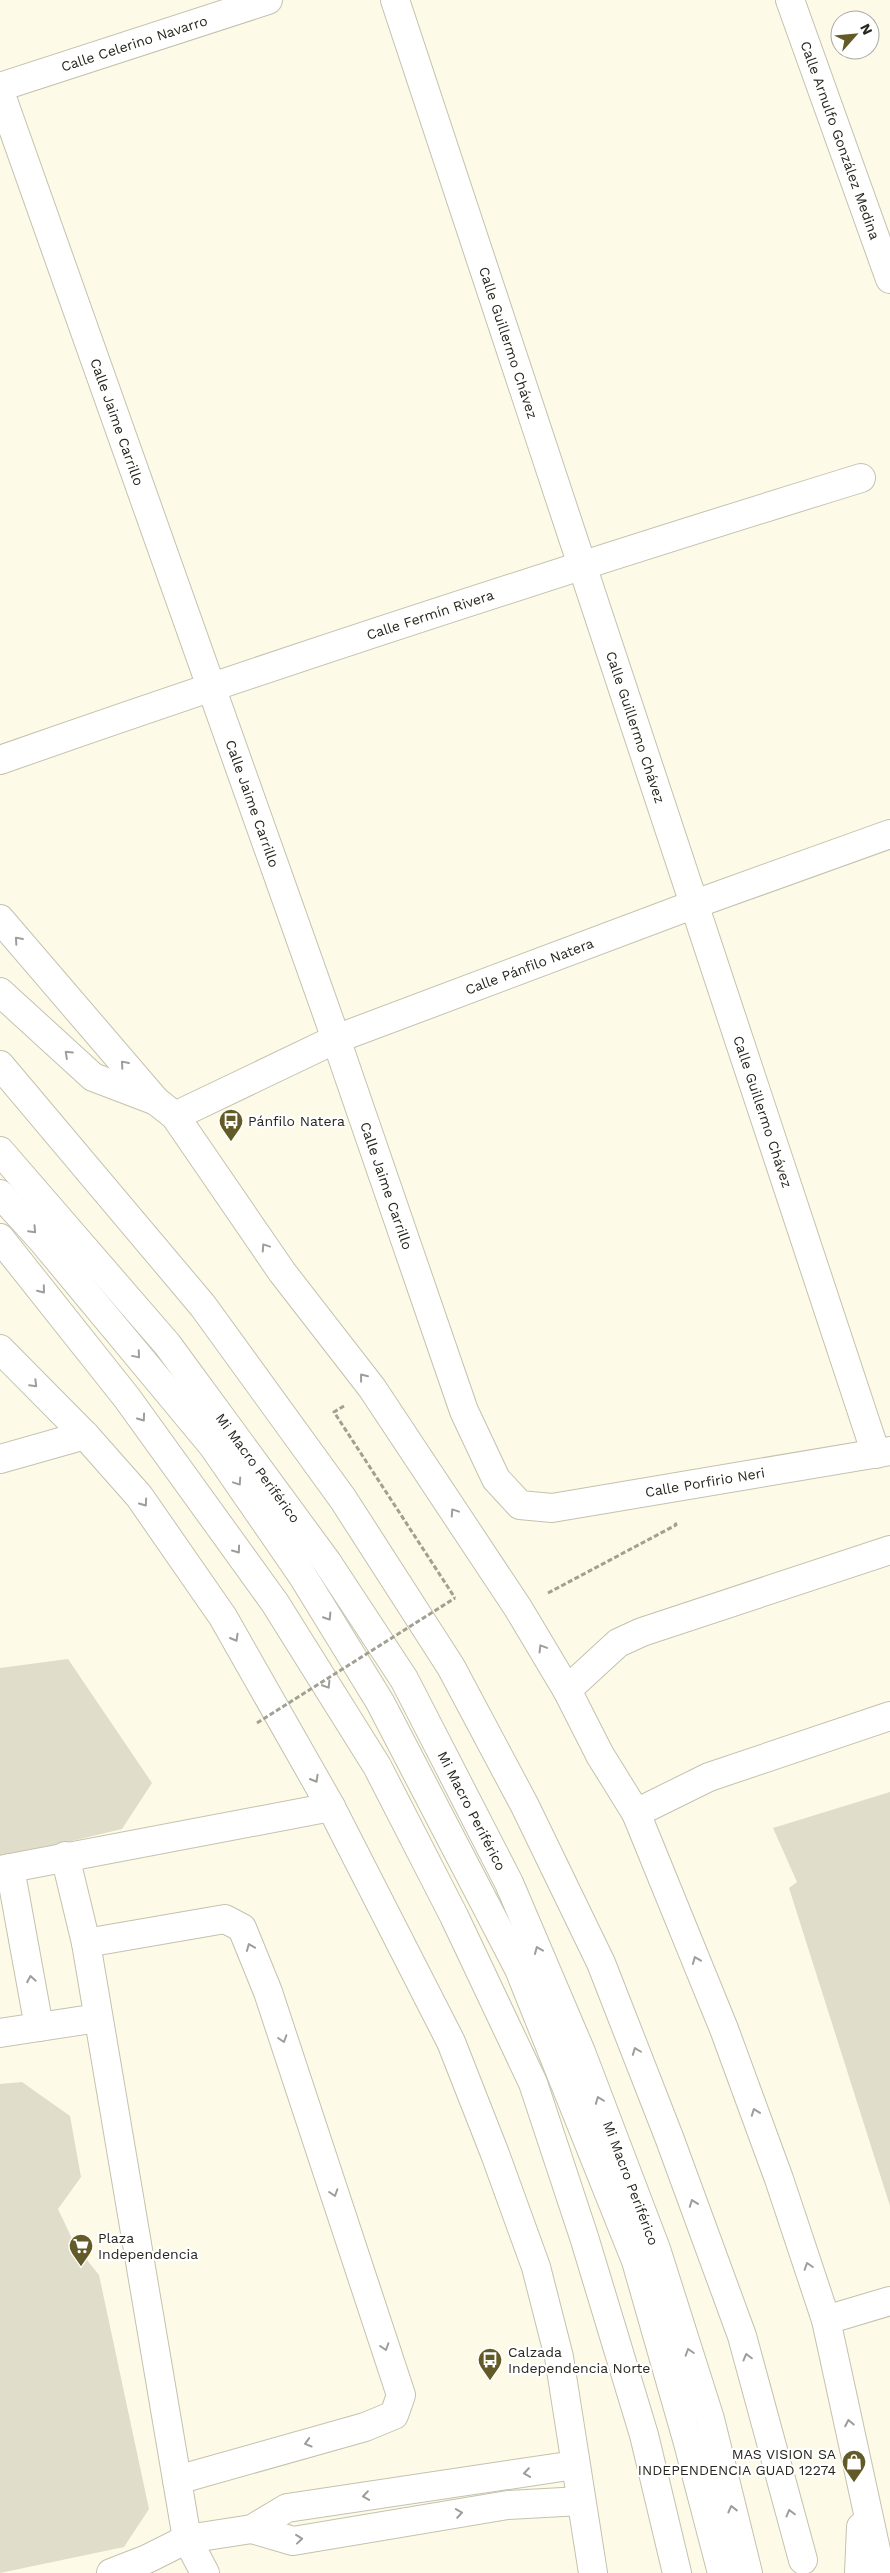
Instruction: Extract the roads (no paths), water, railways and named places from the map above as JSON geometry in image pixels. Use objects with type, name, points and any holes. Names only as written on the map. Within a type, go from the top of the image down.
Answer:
[{"type":"main road","name":"Calle Celerino Navarro","points":[[0,87],[268,0]]},
{"type":"main road","name":"Calle Guillermo Chávez","points":[[395,0],[695,904],[883,1453]]},
{"type":"main road","name":"Calle Arnulfo González Medina","points":[[790,0],[890,279]]},
{"type":"main road","name":"Calle Jaime Carrillo","points":[[0,92],[336,1039],[464,1411],[496,1479],[520,1505]]},
{"type":"main road","name":"Calle Fermín Rivera","points":[[0,760],[211,686],[582,564],[862,478]]},
{"type":"main road","name":"Calle Pánfilo Natera","points":[[165,1108],[336,1039],[695,904],[890,834]]},
{"type":"main road","points":[[0,919],[165,1108],[282,1272],[372,1388],[518,1608],[567,1690],[600,1756],[636,1813],[724,2029],[779,2179],[826,2320],[881,2573]]},
{"type":"main road","points":[[0,992],[93,1078],[165,1108]]},
{"type":"main road","points":[[0,1065],[203,1306],[337,1491],[451,1667],[525,1806],[601,1963],[673,2146],[742,2336],[803,2560]]},
{"type":"main road","name":"Mi Macro Periférico","points":[[0,1151],[167,1344],[327,1562],[404,1679],[509,1883],[581,2052],[656,2249],[710,2419],[748,2573]]},
{"type":"main road","name":"Mi Macro Periférico","points":[[0,1194],[42,1240],[214,1446],[302,1576],[380,1702],[519,1969],[636,2261],[722,2573]]},
{"type":"main road","points":[[0,1238],[127,1398],[275,1603],[378,1766],[454,1916],[533,2083],[584,2237],[641,2426],[677,2573]]},
{"type":"main road","points":[[0,1349],[85,1435],[139,1496],[223,1617],[331,1807],[451,2042],[496,2154],[541,2285],[559,2357],[592,2573]]},
{"type":"main road","points":[[0,1459],[85,1435]]},
{"type":"main road","name":"Calle Porfirio Neri","points":[[520,1505],[552,1508],[883,1453]]},
{"type":"main road","points":[[567,1690],[618,1643],[642,1632],[890,1550]]},
{"type":"main road","points":[[636,1813],[709,1777],[890,1716]]},
{"type":"main road","points":[[39,2027],[5,1869],[65,1856],[331,1807]]},
{"type":"main road","points":[[65,1856],[86,1943],[187,2540],[205,2573]]},
{"type":"main road","points":[[86,1943],[225,1919],[242,1928],[268,1992],[401,2396],[394,2415],[365,2427],[177,2480]]},
{"type":"main road","points":[[0,2033],[98,2018]]},
{"type":"main road","points":[[826,2320],[890,2301]]},
{"type":"main road","points":[[111,2573],[187,2540],[252,2529],[287,2508],[575,2465]]},
{"type":"main road","points":[[859,2573],[861,2483]]},
{"type":"main road","points":[[252,2529],[293,2541],[508,2505],[583,2512]]},
{"type":"main road","points":[[583,2512],[603,2573]]},
{"type":"place","name":"Pánfilo Natera","points":[[231,1142]]},
{"type":"place","name":"Plaza Independencia","points":[[81,2267]]},
{"type":"place","name":"Calzada Independencia Norte","points":[[490,2381]]},
{"type":"place","name":"MAS VISION SA INDEPENDENCIA GUAD 12274","points":[[854,2483]]}]
